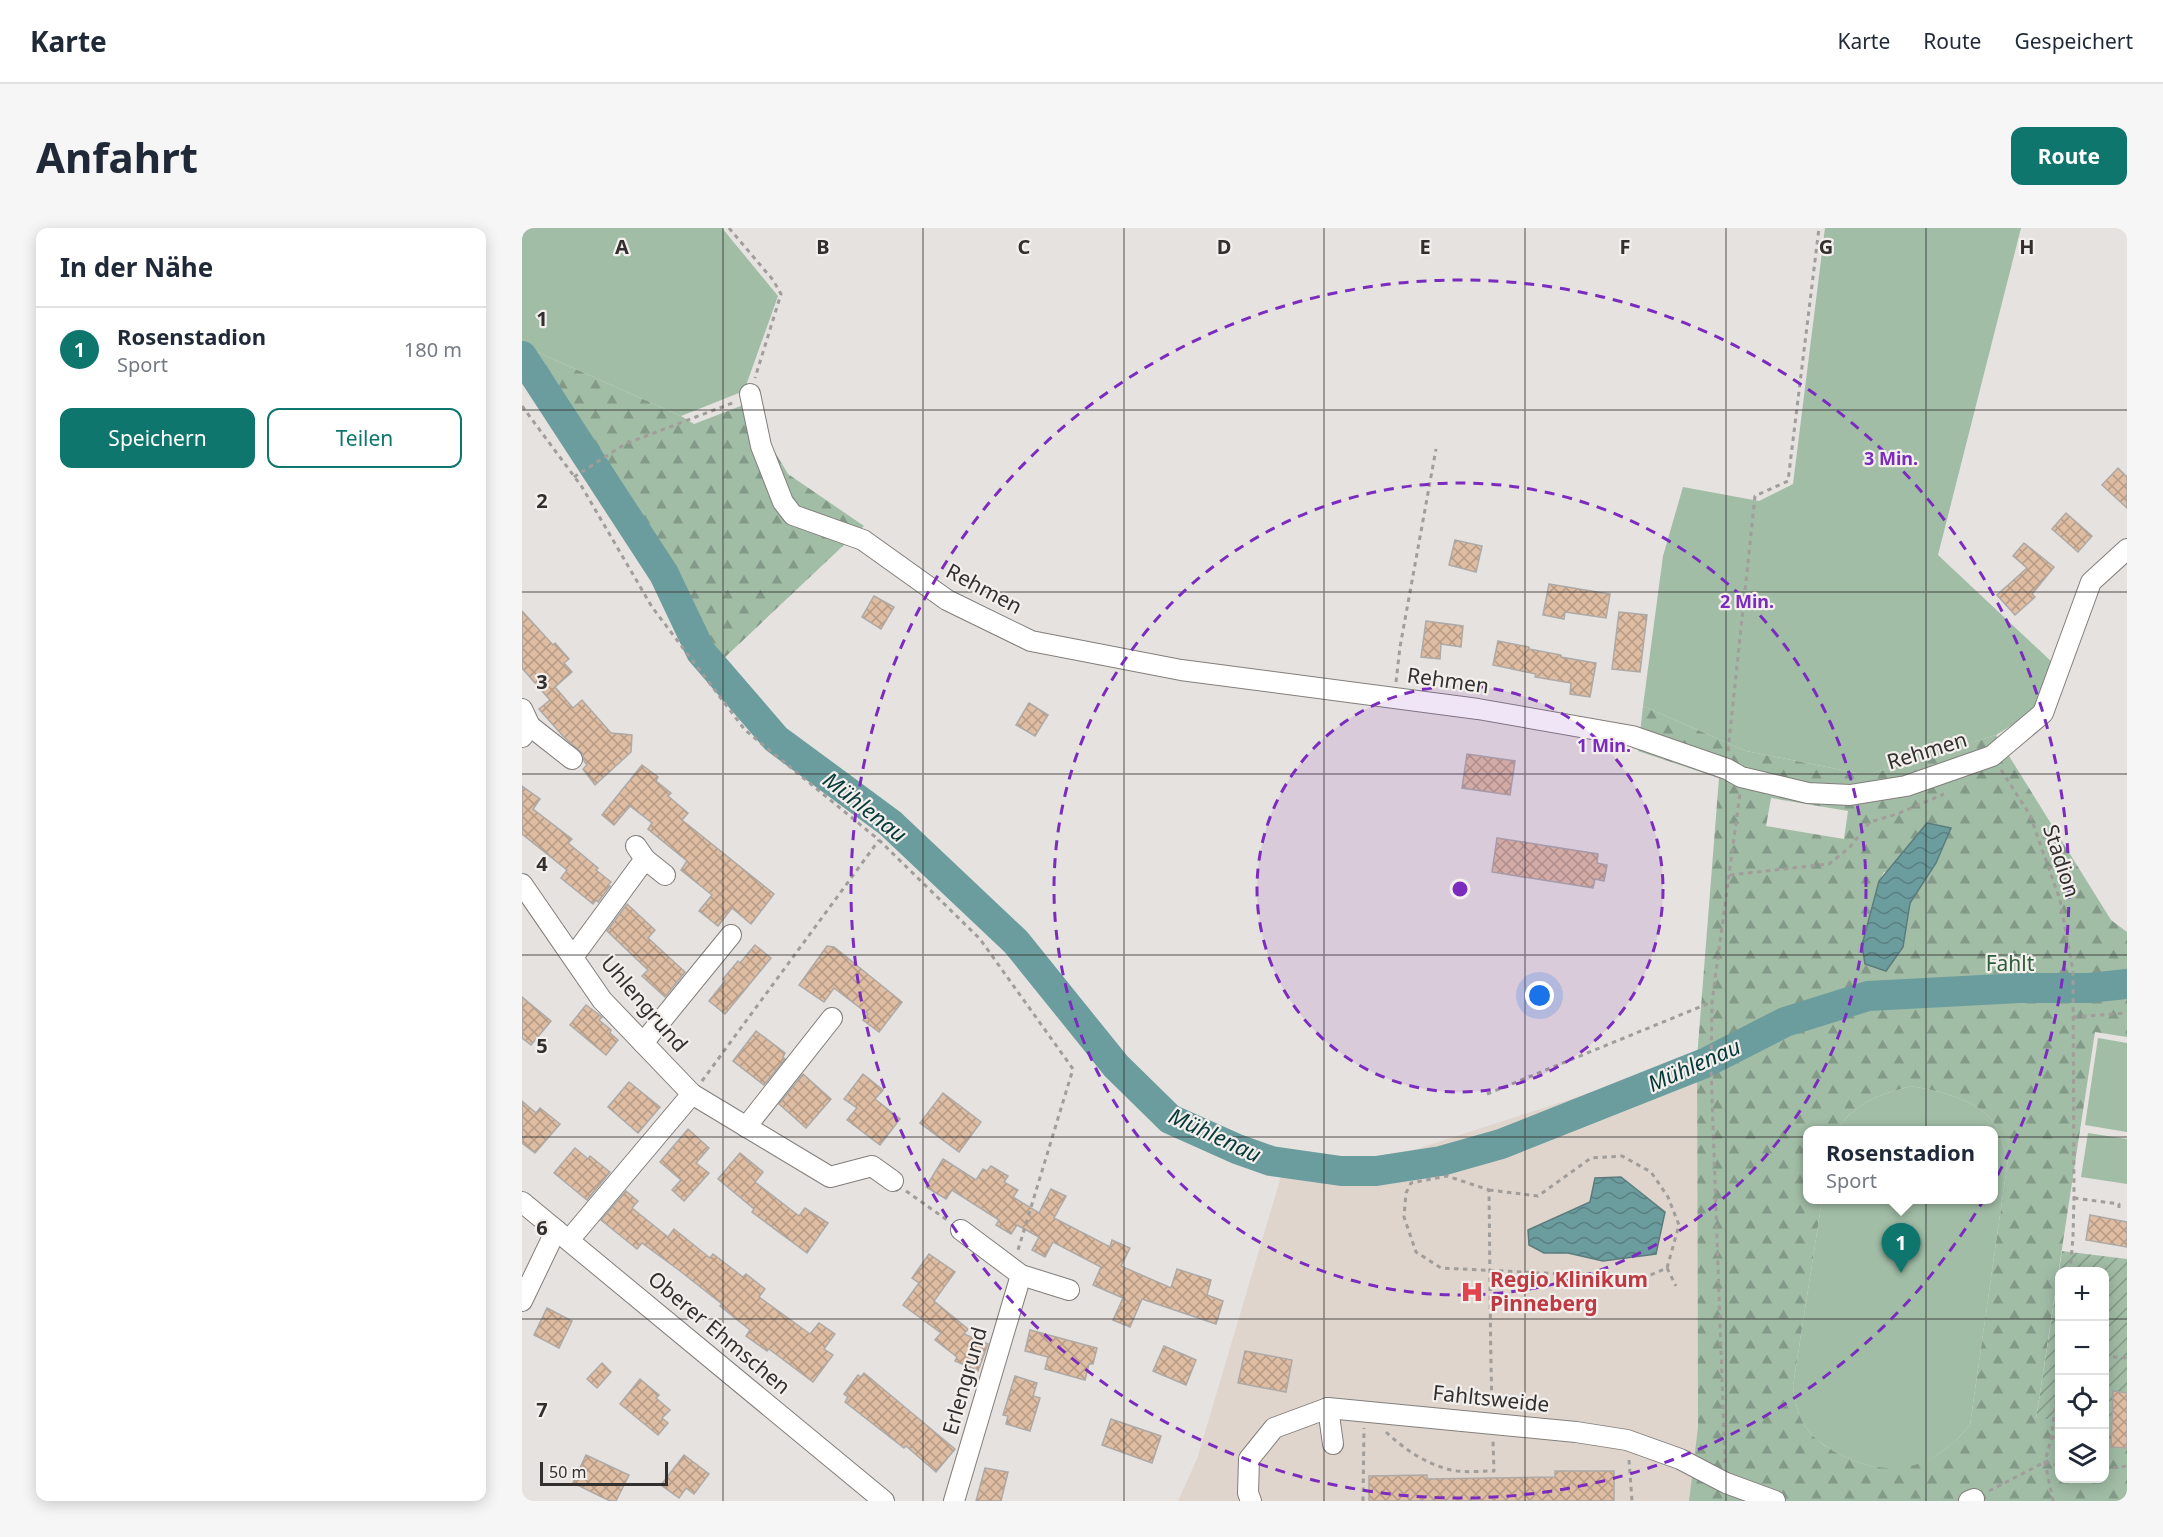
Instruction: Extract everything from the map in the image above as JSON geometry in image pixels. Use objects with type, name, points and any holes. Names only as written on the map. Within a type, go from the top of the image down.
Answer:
[{"type":"street","name":"Rehmen","points":[[750,394],[761,446],[783,502],[793,515],[863,540],[947,600],[1031,641],[1181,670],[1478,709],[1632,736],[1734,773],[1808,793],[1850,795],[1906,786],[1992,756],[2043,713],[2091,582],[2127,549]]},
{"type":"street","points":[[525,724],[572,759]]},
{"type":"street","points":[[573,957],[641,852],[665,875]]},
{"type":"street","name":"Uhlengrund","points":[[522,884],[602,1000],[692,1094],[830,1177],[872,1166],[893,1181]]},
{"type":"street","points":[[643,1043],[731,935]]},
{"type":"street","points":[[746,1127],[832,1018]]},
{"type":"street","points":[[522,1301],[563,1235],[692,1094]]},
{"type":"street","name":"Oberer Ehmschen","points":[[522,1202],[884,1501]]},
{"type":"street","points":[[961,1230],[1017,1272],[1069,1290]]},
{"type":"street","name":"Erlengrund","points":[[954,1501],[1017,1272]]},
{"type":"street","points":[[1328,1408],[1333,1444]]},
{"type":"street","name":"Fahltsweide","points":[[1251,1501],[1248,1493],[1249,1459],[1274,1428],[1328,1408],[1576,1432],[1627,1440],[1680,1459],[1726,1482],[1775,1501]]},
{"type":"path","points":[[574,477],[625,444],[720,409],[750,394],[781,294],[773,280],[729,228]]},
{"type":"path","points":[[1726,1482],[1711,1069],[1712,1002],[1730,874],[1734,773],[1755,496],[1788,481],[1819,228]]},
{"type":"path","points":[[522,406],[574,477],[652,607],[745,730],[879,840],[981,939],[1073,1069],[1017,1272]]},
{"type":"path","points":[[1394,699],[1400,647],[1436,449]]},
{"type":"path","name":"Stadion","points":[[2000,768],[2030,814],[2060,900],[2073,971],[2074,1198],[2070,1267]]},
{"type":"path","points":[[1730,874],[1829,864],[1849,848],[1870,822],[1898,814],[1949,791]]},
{"type":"path","points":[[692,1094],[879,840]]},
{"type":"path","points":[[1487,1094],[1712,1002]]},
{"type":"path","points":[[2073,1017],[2127,1013]]},
{"type":"path","points":[[1667,1268],[1641,1279],[1608,1274],[1441,1268],[1416,1252],[1404,1217],[1406,1193],[1412,1182],[1447,1176],[1489,1190],[1538,1196],[1591,1158],[1622,1156],[1651,1172],[1668,1197],[1679,1225],[1667,1268],[1676,1286]]},
{"type":"path","points":[[893,1181],[961,1230]]},
{"type":"path","points":[[1364,1411],[1397,1442],[1426,1462],[1453,1470],[1494,1471],[1489,1190]]},
{"type":"path","points":[[2074,1198],[2119,1204],[2119,1212]]},
{"type":"path","points":[[2109,1356],[2127,1358]]},
{"type":"path","points":[[2053,1501],[2045,1462],[2051,1439],[2059,1375]]},
{"type":"path","points":[[1364,1411],[1364,1501]]},
{"type":"path","points":[[2051,1439],[2055,1436]]},
{"type":"path","points":[[1627,1440],[1632,1501]]},
{"type":"path","points":[[1971,1500],[2045,1462],[2055,1465]]},
{"type":"path","points":[[2109,1468],[2127,1466]]},
{"type":"shaded area","name":"Regio Klinikum Pinneberg","points":[[1697,1058],[1698,1427],[1689,1501],[1178,1501],[1197,1459],[1287,1156],[1395,1156]]},
{"type":"green space","points":[[522,228],[722,228],[778,296],[744,391],[681,416],[526,347],[522,342]]},
{"type":"green space","points":[[1825,228],[2021,228],[1938,555],[2054,664],[2036,710],[1996,735],[1867,775],[1746,751],[1643,706],[1663,556],[1683,487],[1759,501],[1793,484]]},
{"type":"green space","points":[[526,347],[681,416],[694,424],[746,404],[788,474],[864,526],[721,661],[670,569]]},
{"type":"green space","name":"Fahlt","points":[[1643,706],[1746,751],[1867,775],[1996,735],[2111,920],[2127,932],[2127,1037],[2095,1032],[2059,1267],[2055,1267],[2055,1294],[2036,1419],[2055,1419],[2055,1483],[2109,1483],[2109,1420],[2127,1420],[2127,1501],[1689,1501],[1698,1427],[1697,1058],[1719,778],[1638,751]],"holes":[[[1771,798],[1848,811],[1844,839],[1766,826]],[[1936,863],[1910,903],[1903,947],[1886,971],[1865,964],[1862,945],[1879,881],[1884,872]],[[1912,1086],[1959,1098],[1981,1110],[1990,1118],[1998,1126],[2008,1159],[1970,1425],[1950,1446],[1925,1461],[1906,1467],[1882,1468],[1844,1457],[1822,1444],[1808,1431],[1797,1406],[1793,1386],[1821,1204],[1803,1204],[1803,1126],[1840,1126],[1860,1106],[1879,1096]]]},
{"type":"green space","points":[[2098,1038],[2127,1043],[2127,1132],[2085,1125]]},
{"type":"green space","points":[[1912,1086],[1959,1098],[1981,1110],[1996,1126],[1840,1126],[1860,1106],[1890,1092]]},
{"type":"green space","points":[[1998,1130],[2008,1159],[1970,1425],[1950,1446],[1925,1462],[1895,1469],[1870,1466],[1833,1451],[1808,1431],[1801,1419],[1793,1386],[1821,1204],[1998,1204]]},
{"type":"green space","points":[[2088,1133],[2127,1139],[2127,1184],[2081,1177]]},
{"type":"green space","points":[[2062,1251],[2127,1259],[2127,1420],[2109,1420],[2109,1267],[2060,1267]]},
{"type":"green space","points":[[2055,1296],[2055,1419],[2036,1419]]},
{"type":"water","points":[[1927,823],[1951,828],[1936,863],[1910,903],[1903,947],[1886,971],[1865,964],[1862,945],[1879,881]]},
{"type":"water","points":[[1621,1177],[1665,1212],[1656,1254],[1603,1261],[1568,1253],[1544,1253],[1529,1245],[1528,1230],[1590,1202],[1595,1178]]},
{"type":"building","points":[[2118,468],[2127,477],[2127,508],[2102,485]]},
{"type":"building","points":[[2066,513],[2092,536],[2078,552],[2052,529]]},
{"type":"building","points":[[1455,540],[1482,546],[1476,572],[1449,565]]},
{"type":"building","points":[[2024,543],[2054,567],[2032,594],[2035,597],[2015,615],[1997,595],[2027,568],[2013,556]]},
{"type":"building","points":[[1549,584],[1610,594],[1606,618],[1565,612],[1564,619],[1543,615]]},
{"type":"building","points":[[874,596],[894,607],[881,629],[862,617]]},
{"type":"building","points":[[522,611],[569,659],[564,663],[572,672],[555,687],[573,708],[582,700],[611,733],[632,735],[631,752],[595,785],[583,769],[587,765],[583,754],[539,709],[550,700],[522,668]]},
{"type":"building","points":[[1619,612],[1647,615],[1640,672],[1612,669]]},
{"type":"building","points":[[1426,621],[1463,626],[1461,647],[1441,644],[1440,659],[1421,657]]},
{"type":"building","points":[[1498,641],[1561,655],[1561,657],[1596,663],[1590,697],[1570,694],[1571,683],[1535,677],[1536,674],[1493,665]]},
{"type":"building","points":[[1029,703],[1048,715],[1035,736],[1016,725]]},
{"type":"building","points":[[1467,754],[1515,761],[1510,795],[1462,788]]},
{"type":"building","points":[[642,765],[658,777],[656,781],[671,793],[668,796],[688,813],[682,820],[774,894],[751,924],[732,908],[718,926],[699,911],[712,895],[681,870],[687,861],[648,829],[652,823],[630,806],[614,825],[602,815]]},
{"type":"building","points":[[522,786],[540,799],[533,809],[572,839],[568,843],[611,882],[598,902],[596,900],[593,904],[561,878],[567,870],[522,834]]},
{"type":"building","points":[[1497,838],[1598,854],[1597,863],[1607,865],[1604,881],[1595,879],[1593,888],[1492,872]]},
{"type":"building","points":[[627,904],[655,930],[648,938],[685,972],[665,997],[642,976],[648,970],[607,931]]},
{"type":"building","points":[[755,945],[771,958],[725,1014],[709,1001],[725,981],[723,979]]},
{"type":"building","points":[[827,946],[834,947],[902,1002],[879,1032],[863,1020],[868,1014],[834,988],[824,1002],[799,985]]},
{"type":"building","points":[[522,997],[551,1021],[531,1045],[522,1038]]},
{"type":"building","points":[[586,1005],[602,1017],[599,1020],[611,1030],[610,1033],[618,1040],[606,1055],[570,1025]]},
{"type":"building","points":[[756,1031],[785,1053],[783,1057],[785,1059],[764,1085],[733,1061]]},
{"type":"building","points":[[803,1074],[831,1099],[806,1128],[779,1104]]},
{"type":"building","points":[[863,1074],[883,1090],[875,1099],[900,1119],[880,1145],[847,1120],[857,1108],[844,1099]]},
{"type":"building","points":[[629,1082],[660,1107],[638,1133],[608,1107]]},
{"type":"building","points":[[943,1093],[981,1122],[959,1152],[920,1123]]},
{"type":"building","points":[[522,1101],[536,1113],[540,1108],[560,1124],[535,1153],[522,1143]]},
{"type":"building","points":[[688,1129],[709,1148],[696,1163],[709,1173],[684,1201],[672,1190],[681,1180],[660,1162]]},
{"type":"building","points":[[575,1148],[588,1159],[590,1156],[610,1172],[587,1200],[554,1173]]},
{"type":"building","points":[[740,1153],[763,1172],[755,1182],[799,1216],[805,1208],[828,1223],[807,1253],[752,1212],[754,1209],[718,1179]]},
{"type":"building","points":[[943,1159],[976,1180],[983,1169],[987,1171],[991,1166],[1008,1176],[1004,1182],[1018,1190],[1013,1197],[1039,1213],[1051,1189],[1066,1196],[1054,1218],[1110,1247],[1112,1240],[1130,1248],[1121,1266],[1171,1288],[1177,1269],[1211,1280],[1207,1295],[1223,1301],[1216,1324],[1142,1299],[1130,1327],[1113,1320],[1123,1298],[1093,1285],[1101,1267],[1053,1242],[1045,1257],[1032,1250],[1039,1237],[1017,1225],[1011,1234],[996,1225],[999,1220],[952,1190],[946,1199],[926,1187]]},
{"type":"building","points":[[626,1191],[638,1201],[632,1208],[668,1237],[674,1229],[710,1258],[713,1254],[743,1277],[746,1274],[765,1289],[759,1297],[810,1334],[819,1323],[835,1334],[824,1349],[833,1355],[813,1382],[769,1349],[767,1351],[746,1336],[750,1330],[720,1306],[722,1304],[680,1271],[642,1243],[637,1249],[601,1220]]},
{"type":"building","points":[[2090,1215],[2127,1222],[2127,1247],[2086,1240]]},
{"type":"building","points":[[929,1254],[955,1272],[934,1301],[968,1329],[964,1334],[988,1344],[978,1371],[955,1361],[957,1357],[935,1340],[941,1333],[903,1305],[919,1283],[912,1278]]},
{"type":"building","points":[[547,1308],[572,1321],[559,1348],[534,1335]]},
{"type":"building","points":[[1030,1330],[1097,1348],[1093,1364],[1089,1364],[1085,1380],[1045,1369],[1048,1357],[1025,1351]]},
{"type":"building","points":[[1164,1346],[1196,1360],[1186,1385],[1153,1371]]},
{"type":"building","points":[[1245,1351],[1292,1360],[1286,1392],[1238,1383]]},
{"type":"building","points":[[602,1363],[611,1372],[597,1388],[587,1379]]},
{"type":"building","points":[[864,1373],[955,1449],[936,1472],[906,1446],[904,1448],[845,1402],[848,1397],[844,1394],[858,1375],[861,1377]]},
{"type":"building","points":[[1015,1376],[1037,1383],[1033,1396],[1040,1398],[1030,1431],[1006,1424],[1008,1416],[1003,1415]]},
{"type":"building","points":[[640,1379],[659,1395],[656,1398],[670,1410],[662,1418],[668,1423],[658,1435],[620,1404]]},
{"type":"building","points":[[2113,1391],[2127,1393],[2127,1448],[2111,1447]]},
{"type":"building","points":[[1111,1419],[1161,1436],[1152,1463],[1102,1445]]},
{"type":"building","points":[[586,1455],[629,1475],[616,1501],[610,1501],[573,1483]]},
{"type":"building","points":[[684,1455],[709,1474],[694,1494],[686,1488],[679,1498],[661,1485]]},
{"type":"building","points":[[985,1468],[1008,1472],[1001,1501],[976,1501]]},
{"type":"building","points":[[1555,1471],[1614,1471],[1614,1501],[1369,1501],[1369,1476],[1427,1475],[1427,1479],[1555,1477]]},
{"type":"waterway","name":"Mühlenau","points":[[522,356],[664,574],[701,652],[776,739],[890,823],[1016,942],[1116,1066],[1170,1119],[1237,1149],[1271,1161],[1341,1171],[1376,1171],[1441,1161],[1501,1144],[1705,1063],[1785,1022],[1868,996],[2020,988],[2089,988],[2127,984]]},
{"type":"place","name":"Rosenstadion","points":[[1901,1273]]},
{"type":"place","name":"Regio Klinikum Pinneberg","points":[[1472,1292]]}]
